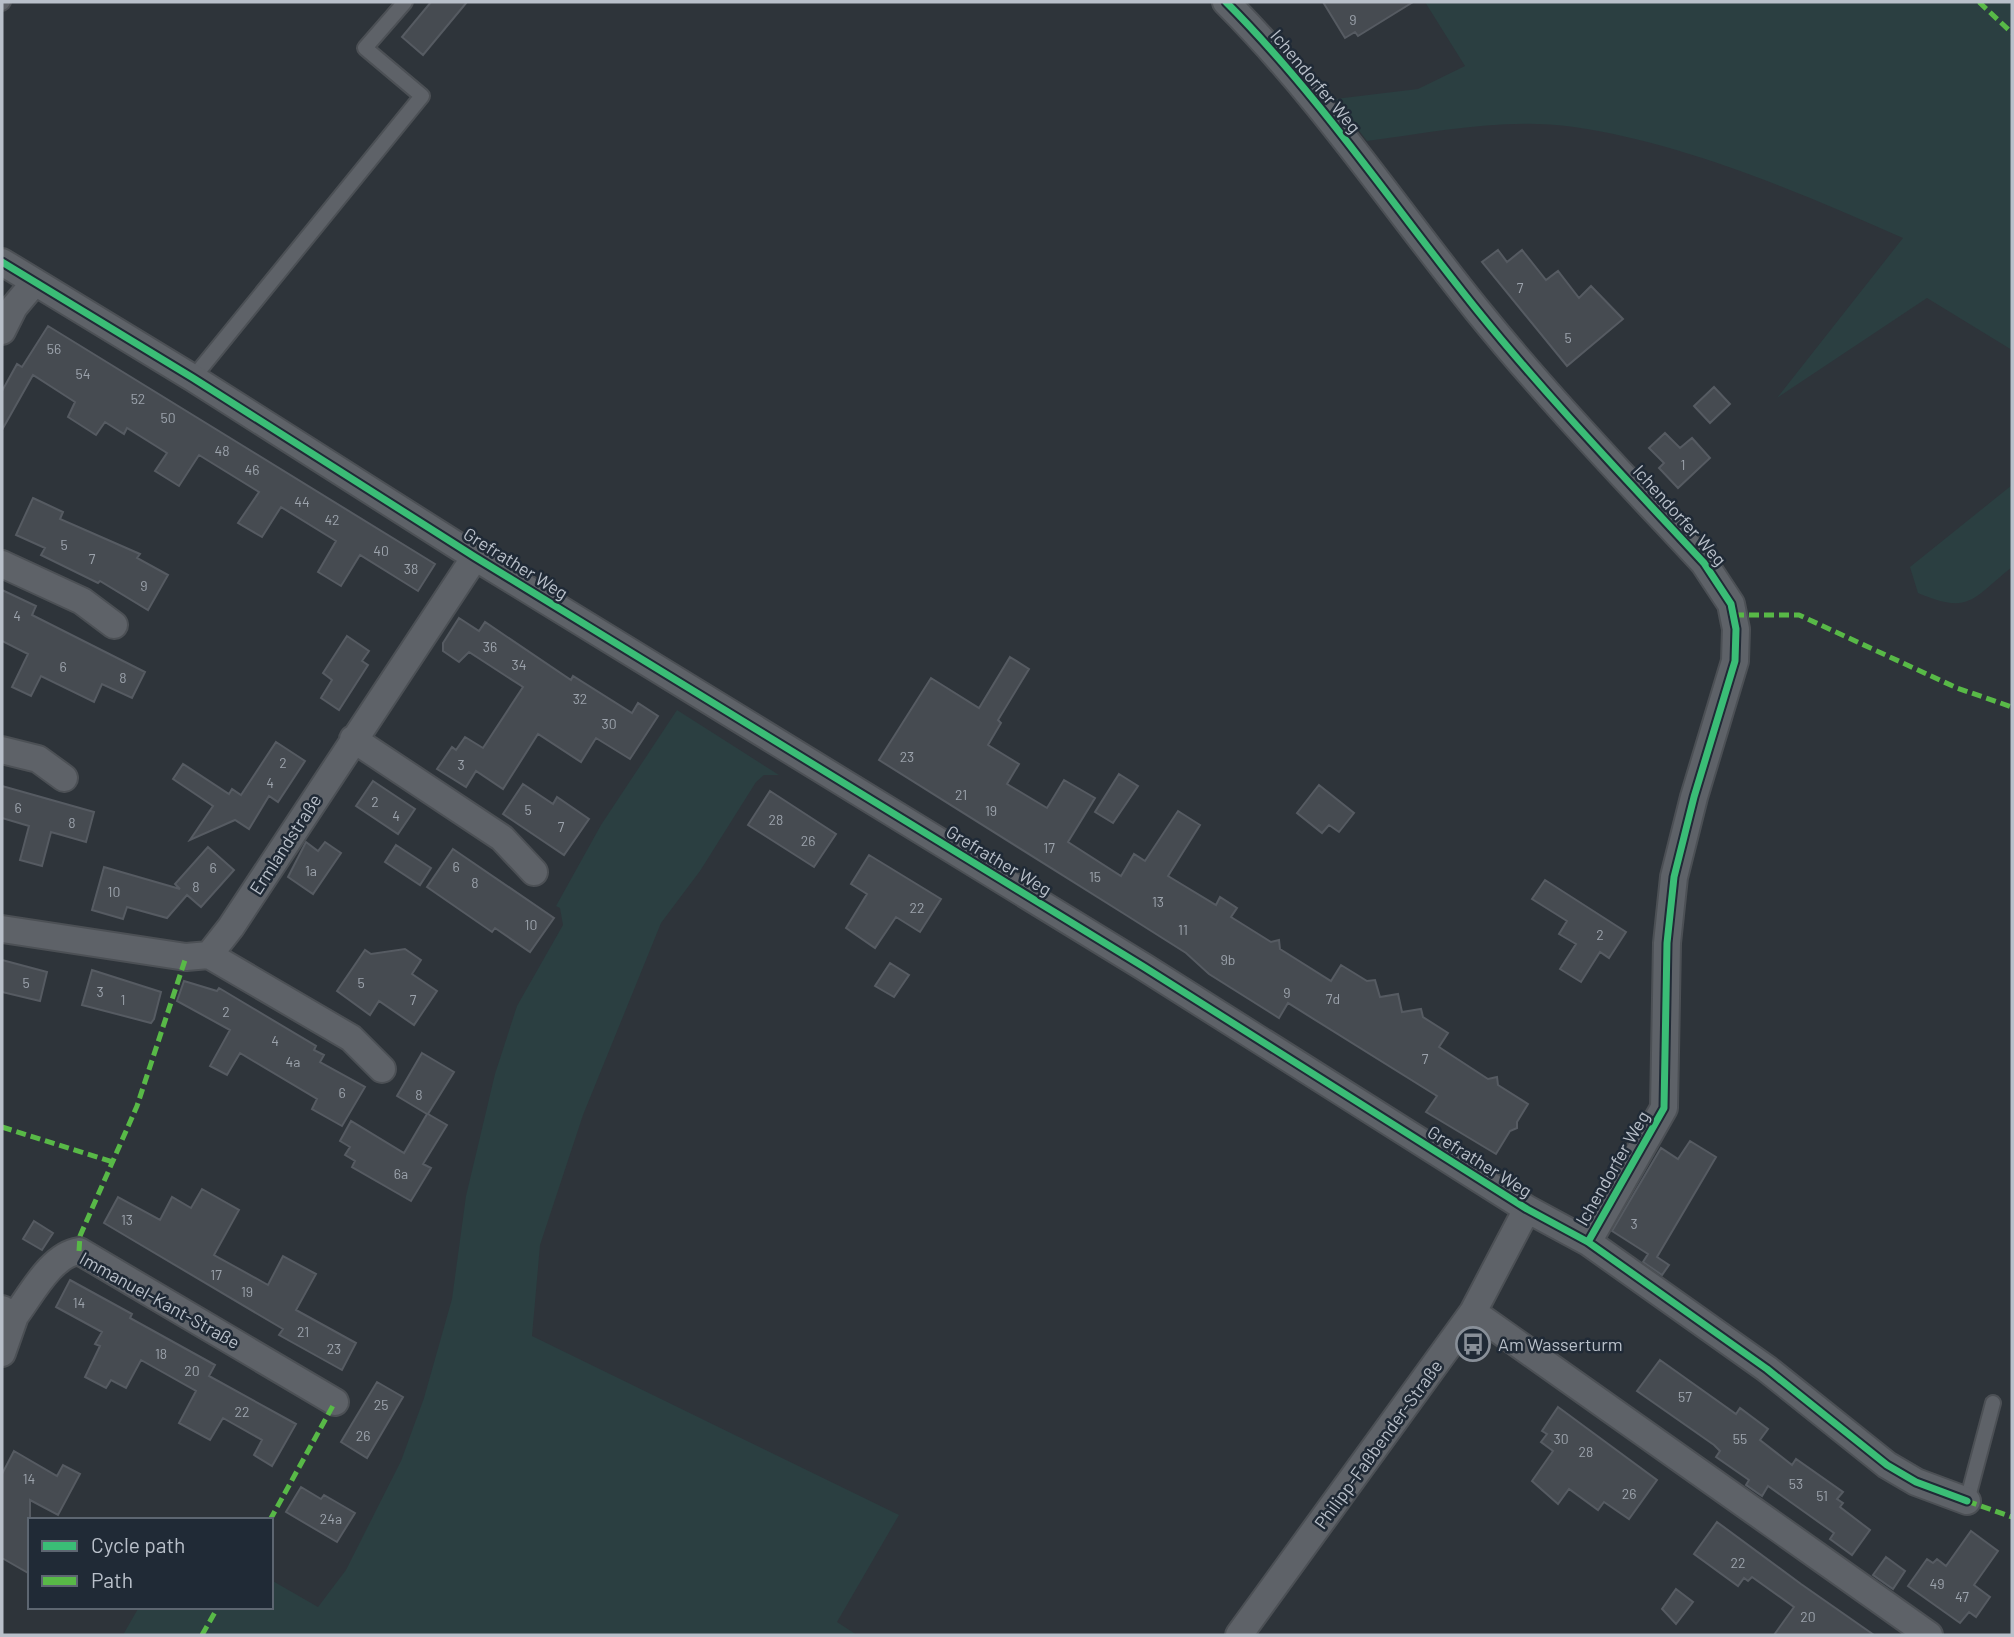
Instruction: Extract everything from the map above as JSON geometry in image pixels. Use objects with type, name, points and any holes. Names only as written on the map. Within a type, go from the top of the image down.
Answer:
[{"type":"street","name":"Ichendorfer Weg","points":[[1226,2],[1270,48],[1386,190],[1478,311],[1704,563],[1731,604],[1737,637],[1731,684],[1679,849],[1670,902],[1664,1108],[1588,1242]]},
{"type":"street","name":"Grefrather Weg","points":[[2,261],[193,377],[475,557],[1144,967],[1527,1209],[1588,1242],[1767,1369],[1888,1465],[1916,1482],[1967,1501]]},
{"type":"street","points":[[2,331],[14,307],[35,282]]},
{"type":"street","name":"Ermlandstraße","points":[[209,955],[231,927],[475,557]]},
{"type":"street","points":[[2,564],[82,601],[114,625]]},
{"type":"street","points":[[354,739],[502,838],[534,872]]},
{"type":"street","points":[[2,750],[38,759],[64,778]]},
{"type":"street","points":[[2,929],[186,957],[209,955],[351,1038],[382,1069]]},
{"type":"street","name":"Philipp-Faßbender-Straße","points":[[1239,1635],[1473,1312],[1527,1209]]},
{"type":"street","name":"Immanuel-Kant-Straße","points":[[8,1313],[57,1261],[68,1253],[79,1251],[335,1402]]},
{"type":"street","points":[[1473,1312],[1929,1635]]},
{"type":"street","points":[[2,1353],[8,1313]]},
{"type":"lane","points":[[193,377],[422,96],[365,48],[405,2]]},
{"type":"lane","points":[[1967,1501],[1993,1403]]},
{"type":"green space","points":[[1425,2],[2012,2],[2012,350],[1927,298],[1777,398],[1903,238],[1783,187],[1700,157],[1574,127],[1548,124],[1497,125],[1367,141],[1335,99],[1418,89],[1465,66]]},
{"type":"green space","points":[[2012,485],[2012,567],[1978,595],[1960,603],[1935,600],[1918,593],[1910,567]]},
{"type":"green space","points":[[677,710],[779,775],[764,775],[756,782],[700,871],[661,923],[583,1115],[540,1245],[532,1336],[899,1515],[837,1622],[857,1635],[123,1635],[138,1609],[273,1609],[273,1581],[318,1607],[346,1570],[401,1461],[424,1398],[452,1299],[466,1196],[495,1074],[517,1006],[563,925],[560,908],[556,906],[601,825]]},
{"type":"building","points":[[431,2],[467,2],[423,55],[402,37]]},
{"type":"building","points":[[1323,2],[1413,2],[1358,36],[1355,32],[1345,38]]},
{"type":"building","points":[[1498,250],[1507,262],[1522,250],[1546,280],[1558,271],[1579,298],[1591,286],[1623,319],[1567,366],[1482,262]]},
{"type":"building","points":[[48,326],[435,564],[418,591],[360,555],[341,586],[318,572],[336,541],[281,507],[262,537],[238,523],[259,492],[199,455],[179,486],[155,471],[167,453],[127,428],[124,434],[105,422],[96,435],[68,417],[75,402],[33,375],[2,430],[2,391],[17,364],[22,367]]},
{"type":"building","points":[[1714,387],[1730,404],[1710,423],[1694,406]]},
{"type":"building","points":[[1665,433],[1680,448],[1692,438],[1710,458],[1678,488],[1659,468],[1664,463],[1649,448]]},
{"type":"building","points":[[33,498],[63,512],[60,519],[140,554],[137,558],[168,575],[148,610],[100,581],[98,583],[41,555],[45,548],[16,535]]},
{"type":"building","points":[[2,590],[36,606],[32,615],[145,672],[132,698],[102,684],[94,702],[41,676],[31,696],[12,687],[28,654],[2,641]]},
{"type":"building","points":[[459,618],[479,631],[485,622],[571,680],[573,676],[632,713],[638,703],[658,716],[630,759],[596,738],[581,762],[538,734],[503,789],[476,771],[466,787],[437,769],[452,747],[456,750],[465,737],[483,748],[523,687],[469,652],[459,662],[443,651],[443,643]]},
{"type":"building","points":[[347,636],[369,651],[362,661],[368,665],[339,710],[321,698],[332,680],[323,673]]},
{"type":"building","points":[[1010,657],[1029,669],[998,720],[1001,723],[988,745],[1019,764],[1007,784],[1047,808],[1064,780],[1095,798],[1068,842],[1121,876],[1134,854],[1145,861],[1178,811],[1200,825],[1168,876],[1216,905],[1220,897],[1237,908],[1231,917],[1271,942],[1279,940],[1280,949],[1331,981],[1341,965],[1367,981],[1375,980],[1380,997],[1398,994],[1402,1012],[1421,1009],[1423,1017],[1448,1033],[1439,1047],[1488,1079],[1497,1077],[1498,1085],[1528,1104],[1517,1122],[1517,1128],[1510,1131],[1496,1154],[1426,1112],[1437,1096],[1288,1003],[1279,1018],[1209,974],[1186,953],[879,760],[931,678],[979,708]]},
{"type":"building","points":[[276,742],[305,761],[278,802],[269,796],[249,829],[235,820],[190,840],[213,806],[173,779],[183,764],[229,794],[232,789],[241,795]]},
{"type":"building","points":[[1119,774],[1138,786],[1113,823],[1095,812]]},
{"type":"building","points":[[373,781],[415,809],[398,834],[356,806]]},
{"type":"building","points":[[523,784],[553,804],[557,797],[589,819],[564,855],[503,814]]},
{"type":"building","points":[[1319,785],[1354,813],[1339,832],[1329,825],[1322,833],[1297,813]]},
{"type":"building","points":[[2,786],[94,812],[86,842],[51,832],[42,866],[20,860],[29,826],[2,818]]},
{"type":"building","points":[[770,791],[836,834],[814,867],[748,825]]},
{"type":"building","points":[[306,842],[318,851],[325,842],[341,853],[313,894],[288,877]]},
{"type":"building","points":[[396,845],[431,868],[420,885],[385,862]]},
{"type":"building","points":[[208,847],[234,870],[201,907],[187,895],[167,918],[127,907],[123,919],[92,910],[104,867],[180,889],[175,884]]},
{"type":"building","points":[[453,849],[554,918],[530,952],[495,928],[492,932],[427,887]]},
{"type":"building","points":[[869,855],[941,899],[920,932],[896,917],[875,948],[846,928],[867,894],[851,884]]},
{"type":"building","points":[[1545,880],[1626,932],[1609,958],[1600,952],[1581,982],[1560,969],[1576,944],[1559,934],[1567,921],[1532,899]]},
{"type":"building","points":[[405,949],[421,960],[412,974],[437,991],[414,1025],[379,1001],[370,1015],[337,991],[365,950],[371,954]]},
{"type":"building","points":[[2,960],[47,972],[40,1001],[2,992]]},
{"type":"building","points":[[890,963],[909,975],[894,997],[875,986]]},
{"type":"building","points":[[92,970],[161,992],[151,1023],[82,1005]]},
{"type":"building","points":[[184,981],[217,991],[219,988],[316,1046],[314,1050],[324,1055],[320,1062],[365,1087],[342,1126],[312,1109],[317,1099],[240,1053],[227,1075],[210,1066],[230,1030],[177,1001]]},
{"type":"building","points":[[422,1053],[454,1072],[428,1114],[447,1125],[423,1164],[431,1168],[411,1201],[352,1167],[355,1161],[345,1155],[350,1147],[340,1141],[351,1121],[404,1153],[427,1114],[397,1096]]},
{"type":"building","points":[[1690,1141],[1716,1157],[1657,1257],[1669,1265],[1662,1275],[1643,1262],[1648,1254],[1612,1231],[1661,1148],[1678,1159]]},
{"type":"building","points":[[202,1189],[239,1210],[214,1255],[268,1285],[283,1256],[316,1274],[296,1310],[356,1343],[342,1370],[279,1335],[283,1329],[104,1223],[118,1197],[160,1220],[172,1197],[191,1208]]},
{"type":"building","points":[[34,1221],[53,1233],[42,1250],[23,1239]]},
{"type":"building","points":[[70,1280],[132,1314],[130,1318],[215,1365],[209,1376],[296,1424],[272,1466],[254,1455],[262,1440],[223,1418],[210,1440],[179,1423],[196,1391],[141,1360],[126,1388],[111,1380],[106,1388],[85,1377],[100,1346],[95,1344],[102,1332],[56,1307]]},
{"type":"building","points":[[1660,1360],[1736,1414],[1740,1408],[1768,1429],[1760,1440],[1792,1465],[1796,1459],[1843,1492],[1837,1499],[1843,1503],[1840,1507],[1870,1530],[1852,1555],[1830,1539],[1834,1533],[1768,1486],[1762,1496],[1746,1485],[1749,1480],[1716,1457],[1720,1451],[1714,1445],[1637,1391]]},
{"type":"building","points":[[377,1382],[403,1397],[367,1458],[341,1442]]},
{"type":"building","points":[[1558,1407],[1657,1480],[1629,1519],[1604,1502],[1598,1510],[1569,1489],[1558,1504],[1532,1481],[1553,1451],[1541,1442],[1547,1434],[1542,1431]]},
{"type":"building","points":[[14,1451],[57,1476],[63,1465],[80,1474],[58,1515],[30,1500],[28,1573],[2,1558],[2,1474]]},
{"type":"building","points":[[301,1487],[321,1499],[324,1495],[355,1513],[337,1542],[286,1512]]},
{"type":"building","points":[[1717,1522],[1874,1635],[1774,1635],[1794,1607],[1752,1577],[1748,1581],[1744,1578],[1738,1586],[1694,1554]]},
{"type":"building","points":[[1971,1531],[1998,1551],[1974,1585],[1990,1597],[1976,1617],[1969,1612],[1960,1623],[1908,1586],[1927,1559],[1933,1563],[1937,1559],[1946,1566]]},
{"type":"building","points":[[1886,1557],[1905,1571],[1893,1589],[1873,1575]]},
{"type":"building","points":[[1676,1589],[1693,1602],[1676,1624],[1662,1609]]},
{"type":"marked path","points":[[1979,2],[2012,33]]},
{"type":"marked path","points":[[1734,615],[1799,615],[1957,688],[2012,707]]},
{"type":"marked path","points":[[79,1251],[80,1236],[137,1106],[186,957]]},
{"type":"marked path","points":[[2,1127],[113,1162]]},
{"type":"marked path","points":[[271,1518],[335,1402]]},
{"type":"marked path","points":[[1967,1501],[2012,1517]]},
{"type":"marked path","points":[[202,1635],[217,1609]]},
{"type":"cycle path","points":[[1226,2],[1325,114],[1504,343],[1704,563],[1731,604],[1736,629],[1735,661],[1694,797],[1674,877],[1667,943],[1664,1108],[1588,1242]]},
{"type":"cycle path","points":[[2,262],[193,378],[475,557],[1144,967],[1527,1209],[1588,1242],[1767,1369],[1887,1465],[1916,1482],[1967,1501]]},
{"type":"place","name":"Am Wasserturm","points":[[1473,1344]]}]
